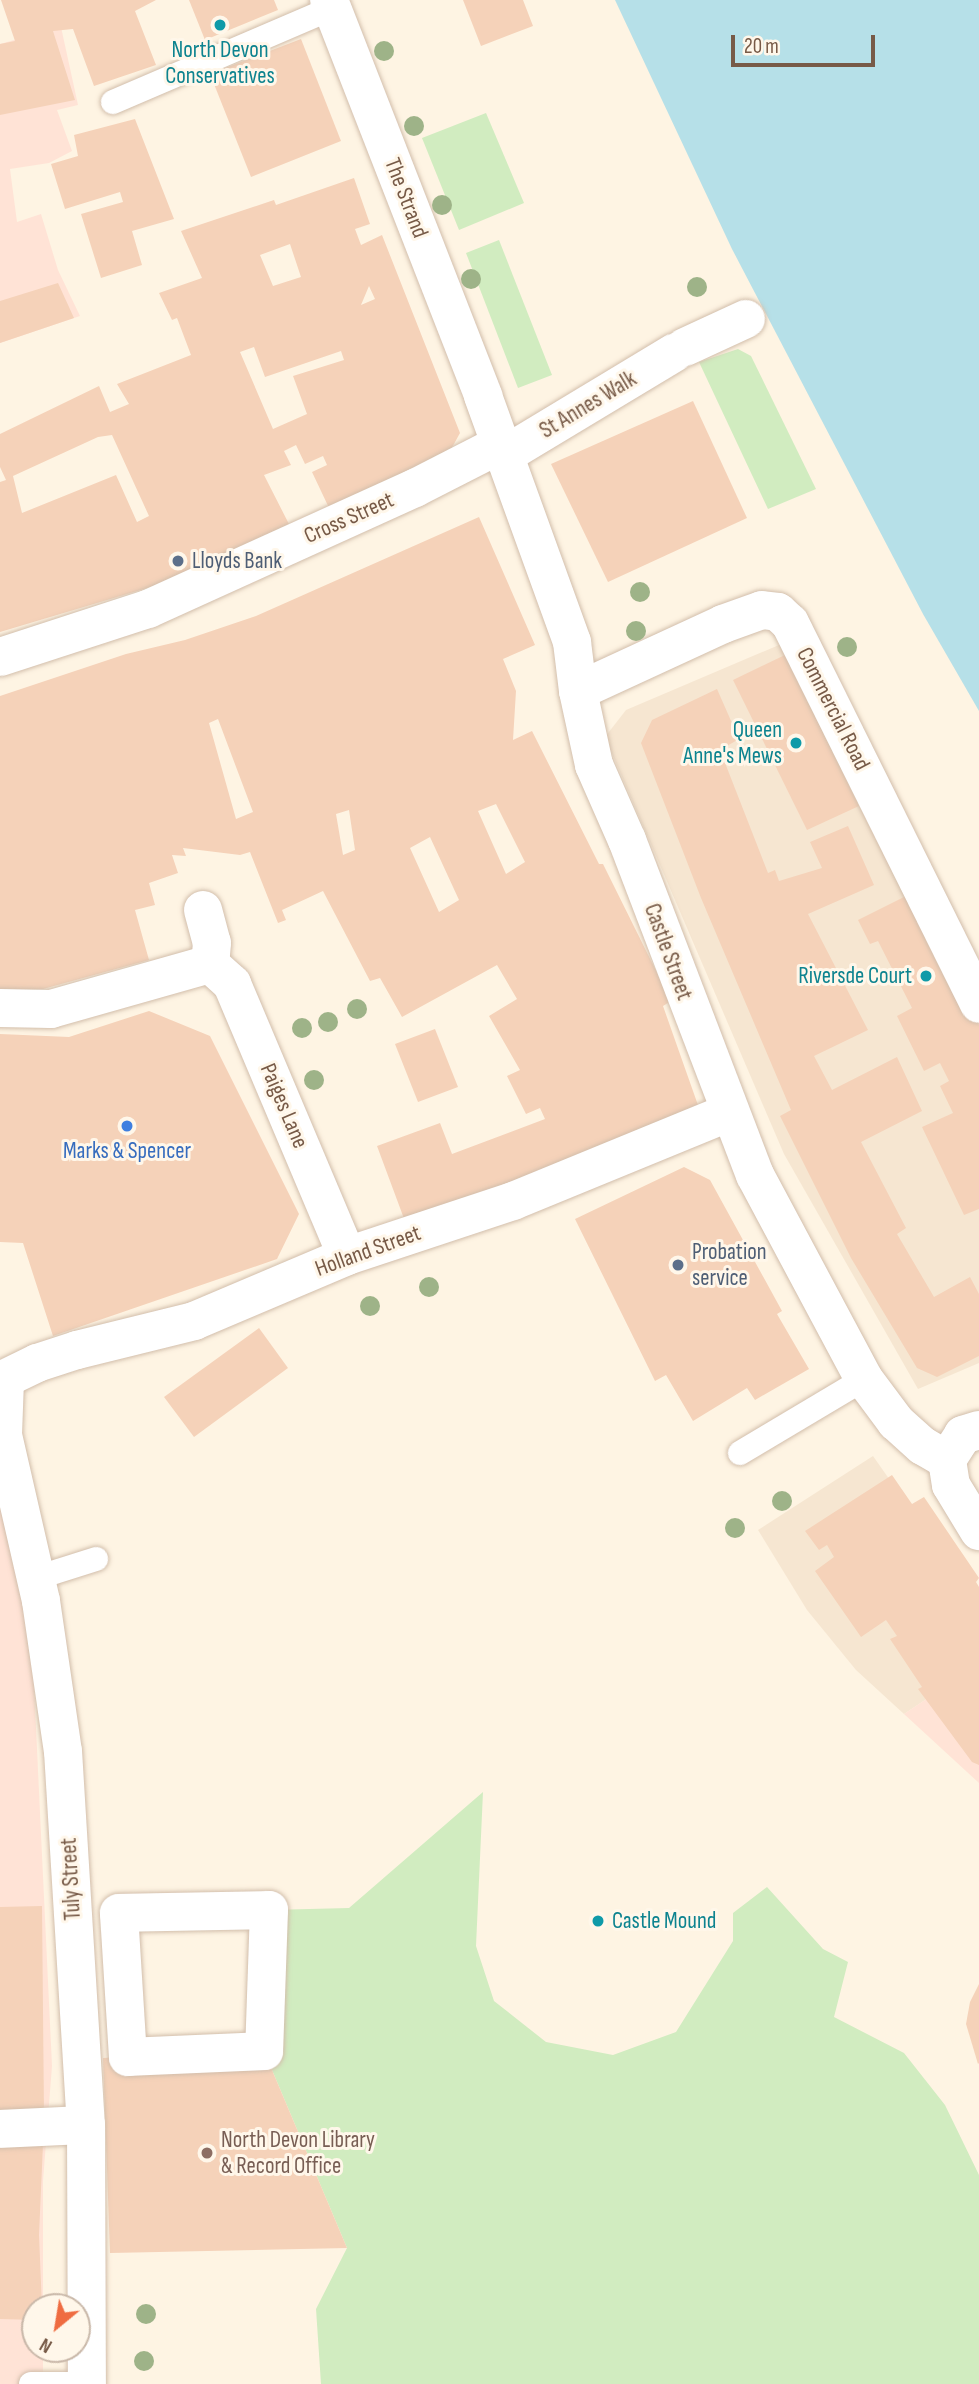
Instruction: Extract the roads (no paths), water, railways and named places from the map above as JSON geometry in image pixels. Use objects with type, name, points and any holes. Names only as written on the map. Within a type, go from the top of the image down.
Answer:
[{"type":"street","name":"The Strand","points":[[331,4],[483,396]]},
{"type":"street","name":"St Annes Walk","points":[[501,451],[679,350],[746,319]]},
{"type":"street","name":"Castle Street","points":[[483,396],[572,642],[578,691],[594,765],[627,840],[728,1113],[755,1175],[864,1379],[896,1422],[923,1446],[947,1460]]},
{"type":"street","name":"Cross Street","points":[[0,657],[148,609],[501,451]]},
{"type":"street","name":"Commercial Road","points":[[578,691],[723,624],[762,610],[778,612],[790,623],[979,1004]]},
{"type":"street","points":[[0,1007],[51,1009],[210,964],[212,943],[202,910]]},
{"type":"street","name":"Paiges Lane","points":[[210,964],[232,984],[347,1256]]},
{"type":"street","name":"Holland Street","points":[[2,1379],[37,1363],[76,1350],[194,1321],[347,1256],[513,1201],[728,1113]]},
{"type":"street","name":"Tuly Street","points":[[2,1379],[3,1435],[36,1578],[63,1751],[86,2125],[87,2384]]},
{"type":"street","points":[[979,1430],[962,1435],[947,1460],[951,1485],[979,1531]]},
{"type":"street","points":[[269,1910],[264,2051],[128,2057],[119,1913],[269,1910]]},
{"type":"street","points":[[0,2129],[86,2125]]},
{"type":"lane","points":[[113,102],[331,4]]},
{"type":"lane","points":[[740,1453],[864,1379]]},
{"type":"lane","points":[[36,1578],[96,1559]]},
{"type":"lane","points":[[31,2384],[87,2384]]},
{"type":"water","points":[[615,0],[979,0],[979,711],[923,614],[732,249]]},
{"type":"place","name":"North Devon Conservatives","points":[[220,25]]},
{"type":"place","name":"Lloyds Bank","points":[[178,561]]},
{"type":"place","name":"Queen Anne's Mews","points":[[796,743]]},
{"type":"place","name":"Riversde Court","points":[[926,976]]},
{"type":"place","name":"Marks & Spencer","points":[[127,1126]]},
{"type":"place","name":"Probation service","points":[[678,1265]]},
{"type":"place","name":"Castle Mound","points":[[598,1921]]},
{"type":"place","name":"North Devon Library & Record Office","points":[[207,2153]]}]
